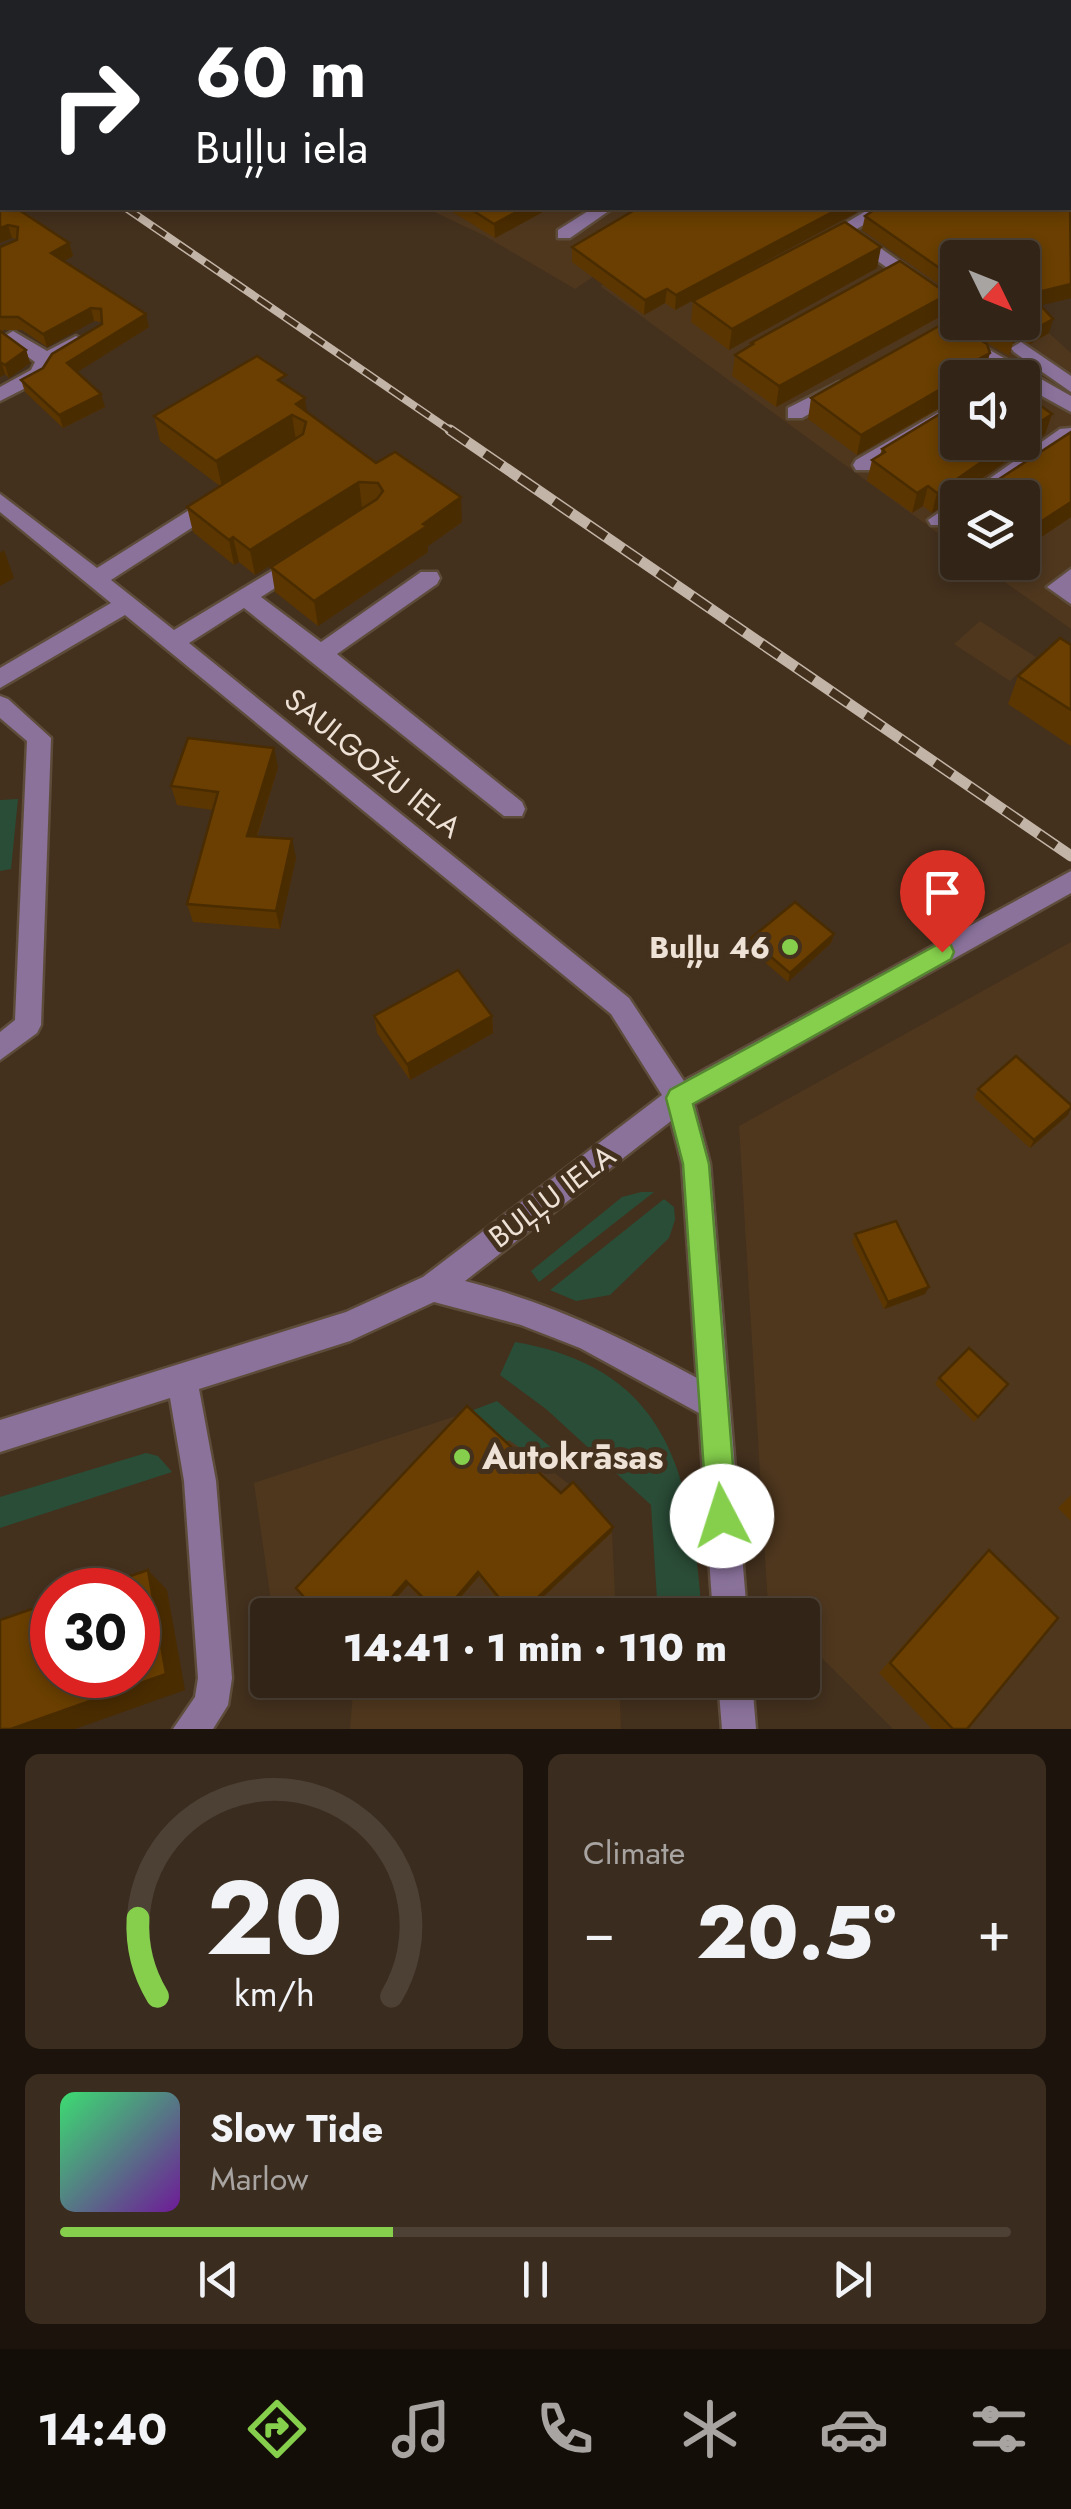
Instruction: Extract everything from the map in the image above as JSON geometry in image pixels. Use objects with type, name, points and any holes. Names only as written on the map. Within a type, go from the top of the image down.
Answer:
[{"type":"street","points":[[564,234],[601,210]]},
{"type":"street","points":[[879,210],[834,234],[888,274],[940,304]]},
{"type":"street","points":[[0,396],[38,374],[46,360],[96,330]]},
{"type":"street","points":[[13,338],[46,360]]},
{"type":"street","points":[[958,340],[985,360]]},
{"type":"street","points":[[1020,348],[1071,386]]},
{"type":"street","points":[[795,413],[861,376]]},
{"type":"street","points":[[1040,390],[1071,405]]},
{"type":"street","points":[[863,465],[940,418]]},
{"type":"street","points":[[997,480],[1063,432]]},
{"type":"street","points":[[96,579],[230,494]]},
{"type":"street","name":"SAULGOŽU IELA","points":[[0,501],[620,1006],[679,1098],[696,1164],[729,1598]]},
{"type":"street","points":[[173,642],[324,546]]},
{"type":"street","points":[[1071,576],[1058,587],[1071,596]]},
{"type":"street","points":[[321,654],[429,578]]},
{"type":"street","points":[[245,596],[513,809]]},
{"type":"street","points":[[0,679],[127,604]]},
{"type":"street","points":[[0,705],[39,738],[39,794],[28,1025],[0,1048]]},
{"type":"street","name":"BUĻĻU IELA","points":[[0,1436],[350,1326],[433,1286],[679,1098],[1071,881]]},
{"type":"street","points":[[433,1286],[520,1310],[590,1336],[713,1404]]},
{"type":"street","points":[[182,1378],[200,1481],[215,1678],[211,1705],[190,1729]]},
{"type":"street","points":[[736,1698],[739,1729]]},
{"type":"shaded area","points":[[430,210],[707,210],[649,239],[575,289],[483,235]]},
{"type":"shaded area","points":[[730,210],[929,210],[947,240],[940,240],[940,340],[1040,340],[1040,329],[1071,353],[1071,629],[1002,580],[1040,580],[1040,480],[940,480],[940,535],[600,286],[691,246]]},
{"type":"shaded area","points":[[980,621],[1036,657],[1010,681],[954,644]]},
{"type":"shaded area","points":[[1071,942],[1071,1729],[893,1729],[820,1656],[820,1598],[768,1598],[739,1126]]},
{"type":"shaded area","points":[[468,1412],[504,1445],[509,1439],[573,1487],[612,1532],[615,1598],[271,1598],[254,1483]]},
{"type":"shaded area","points":[[353,1698],[620,1698],[621,1729],[350,1729]]},
{"type":"green space","points":[[18,799],[11,869],[0,871],[0,800]]},
{"type":"green space","points":[[654,1192],[539,1282],[531,1271],[622,1197]]},
{"type":"green space","points":[[664,1199],[674,1207],[675,1220],[669,1238],[610,1295],[576,1301],[550,1290]]},
{"type":"green space","points":[[515,1342],[568,1356],[609,1377],[640,1404],[663,1437],[679,1476],[690,1518],[700,1598],[657,1598],[651,1505],[546,1409],[500,1375]]},
{"type":"green space","points":[[497,1401],[554,1450],[545,1466],[509,1440],[504,1445],[468,1412]]},
{"type":"green space","points":[[146,1453],[158,1456],[172,1472],[0,1528],[0,1497]]},
{"type":"building","points":[[0,210],[19,210],[69,243],[51,253],[146,314],[67,363],[101,394],[59,415],[21,380],[43,368],[52,354],[102,324],[101,309],[91,308],[43,334],[18,317],[0,317],[0,247],[17,240],[18,227],[0,228]]},
{"type":"building","points":[[472,210],[520,210],[494,224]]},
{"type":"building","points":[[635,210],[836,210],[676,295],[667,289],[645,300],[572,247]]},
{"type":"building","points":[[874,210],[1070,210],[1071,284],[1040,292],[1040,240],[940,240],[940,268],[865,216]]},
{"type":"building","points":[[845,222],[881,247],[732,329],[693,301]]},
{"type":"building","points":[[900,261],[940,288],[940,298],[779,386],[735,355]]},
{"type":"building","points":[[1040,305],[1053,319],[1040,326]]},
{"type":"building","points":[[940,325],[940,340],[980,340],[987,344],[990,353],[977,360],[940,360],[940,389],[861,435],[811,398]]},
{"type":"building","points":[[0,331],[26,350],[5,365],[0,362]]},
{"type":"building","points":[[257,356],[286,375],[278,380],[305,398],[296,404],[376,463],[395,452],[461,497],[423,524],[427,526],[314,601],[271,567],[377,499],[383,491],[378,483],[359,482],[250,550],[233,537],[229,540],[187,507],[303,434],[306,422],[292,415],[216,461],[154,416]]},
{"type":"building","points":[[1040,405],[1052,414],[1040,422]]},
{"type":"building","points":[[940,414],[940,460],[984,460],[956,480],[940,480],[937,493],[928,486],[917,493],[872,460],[885,452],[882,449]]},
{"type":"building","points":[[1071,432],[1071,502],[1040,522],[1040,480],[998,480],[1028,460],[1040,460],[1040,452]]},
{"type":"building","points":[[1060,638],[1071,645],[1071,710],[1018,676]]},
{"type":"building","points":[[188,738],[274,748],[247,836],[292,839],[276,911],[187,904],[218,792],[171,786]]},
{"type":"building","points":[[795,902],[834,934],[790,973],[750,939]]},
{"type":"building","points":[[458,970],[492,1016],[407,1064],[374,1016]]},
{"type":"building","points":[[1016,1056],[1071,1105],[1034,1140],[978,1089]]},
{"type":"building","points":[[896,1221],[929,1287],[888,1302],[855,1234]]},
{"type":"building","points":[[969,1348],[1008,1384],[978,1417],[939,1378]]},
{"type":"building","points":[[467,1406],[561,1493],[573,1482],[613,1527],[537,1598],[499,1598],[478,1572],[456,1598],[424,1598],[406,1581],[391,1598],[305,1598],[296,1588]]},
{"type":"building","points":[[989,1550],[1058,1618],[967,1729],[953,1729],[890,1663]]},
{"type":"building","points":[[30,1610],[30,1698],[98,1698],[11,1729],[0,1729],[0,1620]]},
{"type":"building","points":[[160,1639],[166,1674],[160,1676]]},
{"type":"railway","points":[[129,210],[454,433]]},
{"type":"railway","points":[[450,430],[1071,856]]},
{"type":"place","name":"Buļļu 46","points":[[790,947]]},
{"type":"place","name":"Autokrāsas","points":[[462,1457]]},
{"type":"route","points":[[722,1516],[696,1164],[679,1098],[942,952]]}]
